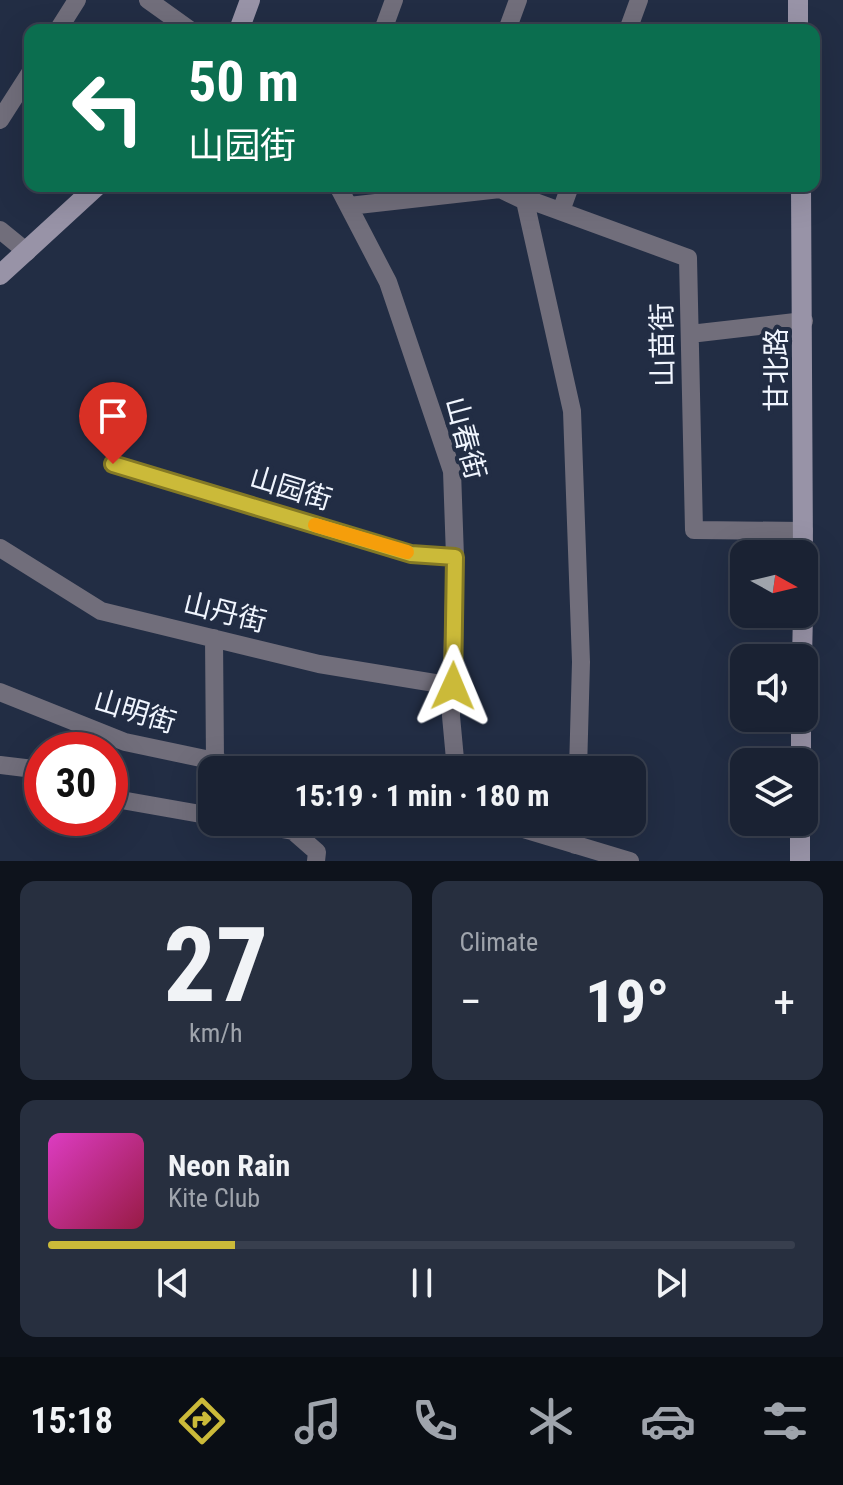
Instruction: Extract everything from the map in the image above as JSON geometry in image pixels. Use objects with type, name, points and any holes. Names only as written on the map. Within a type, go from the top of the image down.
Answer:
[{"type":"street","points":[[62,24],[77,0]]},
{"type":"street","points":[[148,0],[182,24]]},
{"type":"street","points":[[241,24],[250,0]]},
{"type":"street","points":[[385,24],[394,0]]},
{"type":"street","points":[[509,24],[518,0]]},
{"type":"street","points":[[630,24],[639,0]]},
{"type":"street","points":[[798,0],[798,24]]},
{"type":"street","points":[[0,120],[24,82]]},
{"type":"street","points":[[0,275],[91,192]]},
{"type":"street","name":"山春街","points":[[341,192],[388,282],[452,471],[455,557],[451,716],[455,756]]},
{"type":"street","points":[[349,206],[463,192]]},
{"type":"street","points":[[504,192],[525,201],[572,411],[581,662],[578,756]]},
{"type":"street","name":"山苗街","points":[[506,192],[688,258],[694,530],[804,531]]},
{"type":"street","points":[[561,211],[568,192]]},
{"type":"street","name":"甘北路","points":[[801,192],[804,540]]},
{"type":"street","points":[[0,230],[27,252]]},
{"type":"street","points":[[690,334],[804,321]]},
{"type":"street","name":"山园街","points":[[113,464],[411,554],[455,557]]},
{"type":"street","name":"山丹街","points":[[0,548],[101,611],[319,664],[453,686]]},
{"type":"street","points":[[214,638],[215,756]]},
{"type":"street","name":"山明街","points":[[0,692],[125,742],[198,757]]},
{"type":"street","points":[[0,765],[24,768]]},
{"type":"street","points":[[128,801],[198,814]]},
{"type":"street","points":[[299,836],[317,852],[316,861]]},
{"type":"street","points":[[546,836],[630,861]]},
{"type":"street","points":[[575,836],[575,845]]},
{"type":"street","points":[[800,836],[800,861]]},
{"type":"slow traffic","points":[[315,525],[407,552]]},
{"type":"route","points":[[113,464],[411,554],[455,557],[453,686]]}]
